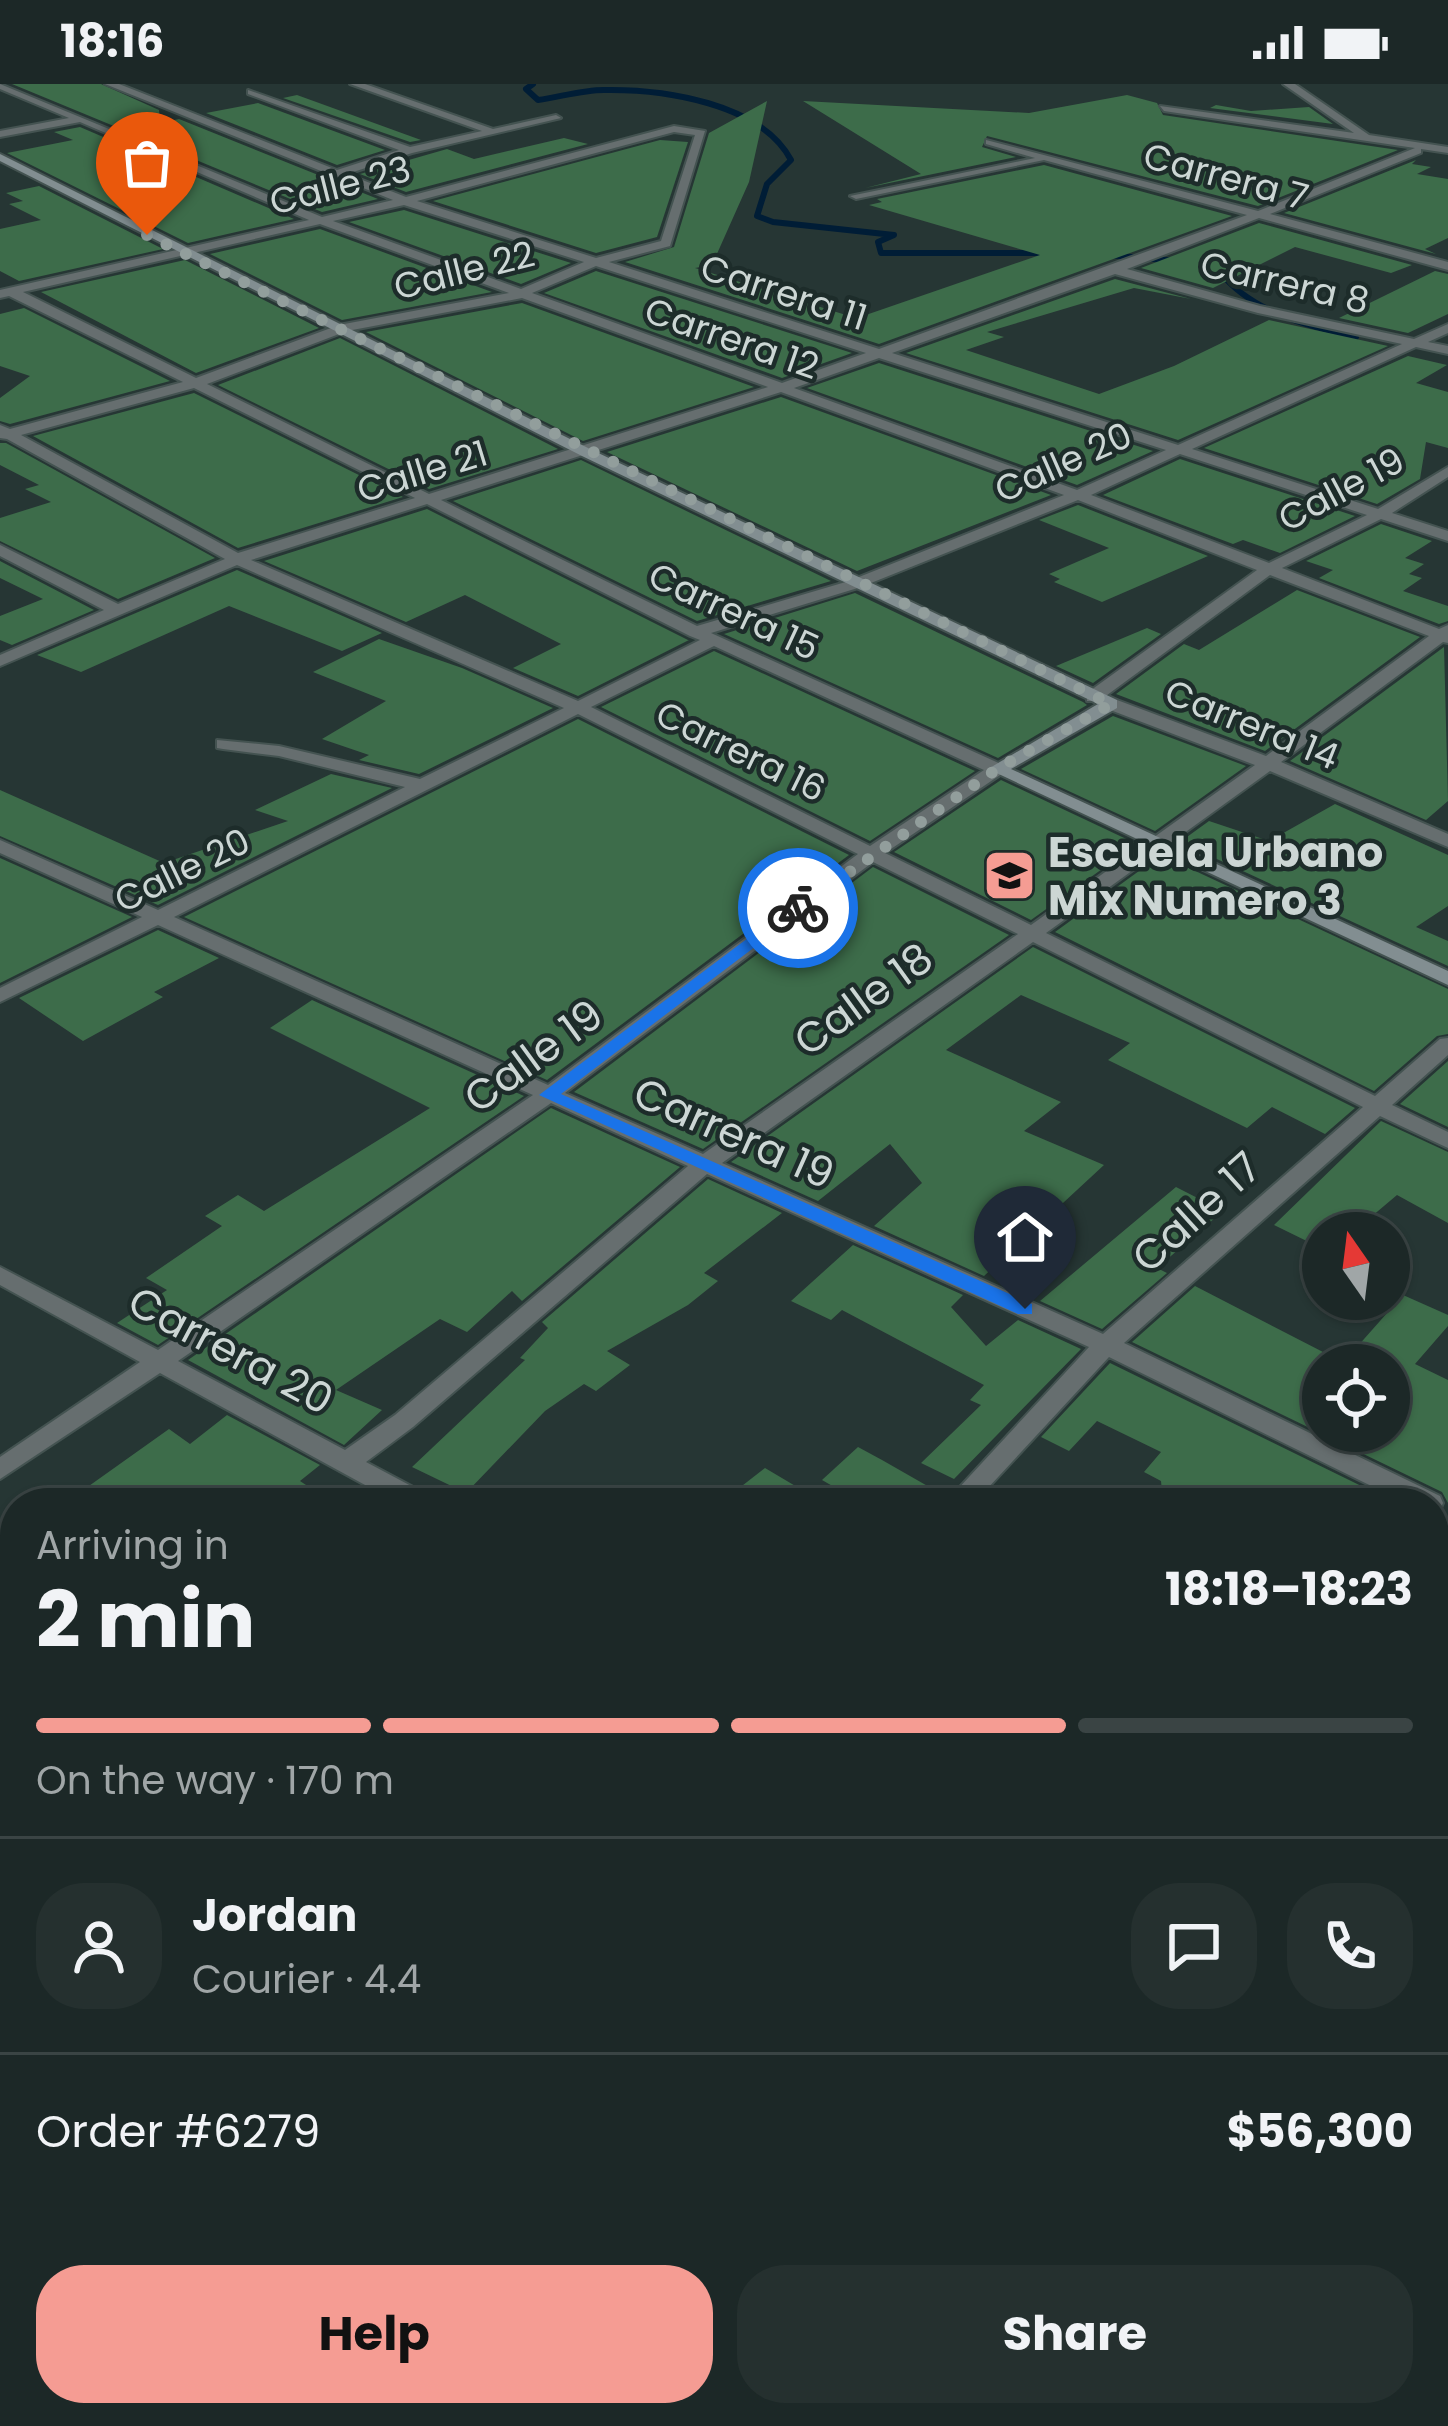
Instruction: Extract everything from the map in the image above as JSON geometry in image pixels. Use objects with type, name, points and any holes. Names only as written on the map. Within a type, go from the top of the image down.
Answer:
[{"type":"street","name":"Carrera 11","points":[[110,84],[405,201],[1448,536]]},
{"type":"street","points":[[361,86],[385,84]]},
{"type":"street","points":[[1288,84],[1371,139]]},
{"type":"street","name":"Carrera 12","points":[[0,85],[322,220],[517,295],[1078,495],[1265,571],[1445,634]]},
{"type":"street","points":[[361,86],[493,131]]},
{"type":"street","points":[[252,92],[409,150]]},
{"type":"street","points":[[1165,107],[1448,151]]},
{"type":"street","points":[[0,134],[83,118]]},
{"type":"street","points":[[340,173],[409,150],[556,118]]},
{"type":"street","name":"Calle 23","points":[[4,291],[184,254],[674,129],[693,129],[701,133],[666,243]]},
{"type":"street","name":"Carrera 7","points":[[990,142],[1448,266]]},
{"type":"street","name":"Calle 21","points":[[0,661],[237,559],[587,453],[782,387],[1109,268],[1241,210],[1415,148]]},
{"type":"street","name":"Calle 21","points":[[1135,257],[1171,250],[1415,148]]},
{"type":"street","name":"Carrera 14","points":[[0,158],[587,453],[1102,701],[1270,764],[1448,841]]},
{"type":"street","points":[[856,196],[1042,159]]},
{"type":"street","name":"Calle 22","points":[[3,433],[196,382],[344,328],[517,295],[593,263],[666,243]]},
{"type":"street","name":"Carrera 8","points":[[1109,268],[1258,309],[1448,350]]},
{"type":"street","name":"Carrera 15","points":[[4,291],[705,636],[1448,979]]},
{"type":"street","name":"Calle 20","points":[[0,996],[425,786],[705,636],[855,584],[1078,495],[1448,328]]},
{"type":"street","name":"Carrera 16","points":[[3,433],[237,559],[578,706],[1448,1141]]},
{"type":"street","name":"Calle 19","points":[[0,1470],[548,1095],[872,853],[1102,701],[1265,571],[1378,515],[1448,471]]},
{"type":"street","points":[[0,550],[114,609]]},
{"type":"street","name":"Calle 18","points":[[347,1462],[404,1421],[703,1165],[1157,846],[1445,634]]},
{"type":"street","points":[[223,744],[279,751],[425,786]]},
{"type":"street","name":"Carrera 19","points":[[0,846],[1106,1345],[1399,1488]]},
{"type":"street","name":"Calle 17","points":[[972,1488],[1106,1345],[1448,1045]]},
{"type":"street","name":"Carrera 20","points":[[0,1275],[347,1462],[384,1488]]},
{"type":"building","points":[[12,84],[101,84],[159,110],[160,123],[179,119],[378,199],[322,212]]},
{"type":"building","points":[[297,95],[421,140],[410,142],[283,98]]},
{"type":"building","points":[[1127,95],[1157,103],[1163,115],[1398,150],[1258,206],[987,136],[982,147],[1016,157],[865,188],[921,174],[803,101],[1029,113]]},
{"type":"building","points":[[767,101],[749,182],[712,265],[695,268],[846,315],[860,317],[1040,255],[869,205],[882,202],[877,199],[1044,165],[1232,216],[879,344],[625,262],[674,247],[709,133]]},
{"type":"building","points":[[258,103],[385,150],[337,165],[206,113]]},
{"type":"building","points":[[1309,107],[1333,124],[1210,108],[1251,111]]},
{"type":"building","points":[[80,127],[294,219],[188,243],[7,153],[73,140],[54,132]]},
{"type":"building","points":[[564,138],[588,144],[406,192],[360,174],[447,149],[474,159]]},
{"type":"building","points":[[660,140],[688,142],[657,237],[596,253],[433,201]]},
{"type":"building","points":[[1416,160],[1412,164],[1431,167],[1417,174],[1448,179],[1448,238],[1425,249],[1436,254],[1284,213]]},
{"type":"building","points":[[39,186],[163,249],[19,281],[0,271],[0,229],[41,220],[9,204],[23,201],[6,193]]},
{"type":"building","points":[[404,210],[571,263],[521,284],[349,222]]},
{"type":"building","points":[[1259,223],[1412,265],[1391,273],[1295,247],[1213,288],[1141,268]]},
{"type":"building","points":[[320,229],[492,292],[342,320],[210,254]]},
{"type":"building","points":[[185,260],[319,328],[196,373],[41,292]]},
{"type":"building","points":[[596,271],[852,353],[782,378],[544,293]]},
{"type":"building","points":[[1435,271],[1448,274],[1448,314],[1408,333],[1339,318]]},
{"type":"building","points":[[1115,279],[1191,299],[1134,288],[987,332],[1004,337],[966,350],[1099,394],[1174,366],[1269,320],[1388,346],[1178,440],[906,353]]},
{"type":"building","points":[[522,303],[754,387],[583,441],[366,332]]},
{"type":"building","points":[[24,308],[170,381],[10,424],[0,421],[0,398],[30,376],[0,366],[0,314]]},
{"type":"building","points":[[340,338],[558,449],[429,489],[218,385]]},
{"type":"building","points":[[1408,356],[1447,365],[1416,383],[1448,392],[1448,448],[1426,442],[1420,479],[1377,504],[1204,448]]},
{"type":"building","points":[[879,363],[1153,451],[1077,485],[807,388]]},
{"type":"building","points":[[194,393],[403,497],[238,548],[33,436]]},
{"type":"building","points":[[781,397],[1051,495],[857,571],[607,452]]},
{"type":"building","points":[[0,443],[215,558],[118,599],[0,541],[0,518],[51,502],[25,489],[39,485],[0,465]]},
{"type":"building","points":[[1180,459],[1355,516],[1280,553],[1243,540],[1233,544],[1103,495]]},
{"type":"building","points":[[581,460],[831,581],[697,621],[453,501]]},
{"type":"building","points":[[1078,505],[1208,556],[1102,602],[1054,582],[1060,579],[1049,574],[1109,548],[1039,520]]},
{"type":"building","points":[[427,509],[689,640],[578,696],[513,668],[561,644],[465,595],[406,622],[264,561]]},
{"type":"building","points":[[1381,524],[1432,541],[1405,558],[1424,564],[1409,574],[1422,578],[1403,591],[1448,606],[1448,621],[1439,624],[1319,578],[1333,570],[1306,561]]},
{"type":"building","points":[[0,561],[94,610],[12,645],[0,640],[0,616],[43,599],[0,578]]},
{"type":"building","points":[[237,570],[382,633],[342,651],[229,606],[81,672],[37,655]]},
{"type":"building","points":[[1297,590],[1420,637],[1265,751],[1116,694],[1184,644],[1199,650]]},
{"type":"building","points":[[855,593],[1087,705],[998,758],[724,634]]},
{"type":"building","points":[[1147,628],[1161,634],[1093,683],[1056,666]]},
{"type":"building","points":[[379,639],[462,668],[553,708],[419,774],[359,760],[369,755],[322,739],[386,701],[313,672]]},
{"type":"building","points":[[1444,647],[1448,801],[1426,820],[1290,761]]},
{"type":"building","points":[[714,651],[975,771],[870,841],[601,707]]},
{"type":"building","points":[[1113,716],[1246,766],[1155,831],[1021,769]]},
{"type":"building","points":[[578,719],[849,855],[547,1080],[184,917]]},
{"type":"building","points":[[331,774],[392,788],[158,905],[0,836],[0,790],[164,863],[288,821],[255,810]]},
{"type":"building","points":[[1001,780],[1137,844],[1031,920],[894,852]]},
{"type":"building","points":[[1335,804],[1448,855],[1448,906],[1416,927],[1448,941],[1448,966],[1180,842],[1209,821],[1269,841]]},
{"type":"building","points":[[1161,855],[1448,989],[1448,1034],[1437,1036],[1374,1091],[1055,932]]},
{"type":"building","points":[[0,858],[132,917],[0,983]]},
{"type":"building","points":[[873,867],[1009,935],[703,1149],[574,1092]]},
{"type":"building","points":[[158,930],[219,958],[154,992],[163,997],[83,1041],[19,998]]},
{"type":"building","points":[[1033,947],[1355,1108],[1325,1134],[1272,1107],[1247,1128],[1108,1060],[1130,1043],[1021,995],[946,1050],[1061,1102],[1024,1131],[1104,1165],[984,1276],[874,1226],[922,1183],[890,1144],[818,1201],[731,1162]]},
{"type":"building","points":[[312,1000],[524,1096],[158,1345],[117,1323],[167,1290],[146,1278],[222,1226],[205,1216],[238,1195],[264,1211],[430,1108],[270,1028]]},
{"type":"building","points":[[1448,1061],[1448,1127],[1400,1104]]},
{"type":"building","points":[[551,1108],[680,1167],[522,1301],[512,1291],[467,1332],[440,1319],[336,1390],[382,1410],[344,1445],[188,1360]]},
{"type":"building","points":[[1381,1121],[1448,1152],[1448,1223],[1397,1195],[1377,1212],[1302,1212],[1302,1239],[1274,1225]]},
{"type":"building","points":[[708,1179],[782,1213],[704,1273],[718,1281],[688,1305],[607,1351],[630,1365],[596,1391],[584,1384],[545,1411],[471,1488],[456,1488],[412,1467],[525,1360],[520,1358],[548,1328],[542,1322]]},
{"type":"building","points":[[1176,1187],[1223,1211],[1157,1268],[1167,1273],[1102,1329],[1040,1301]]},
{"type":"building","points":[[853,1245],[963,1295],[951,1307],[986,1346],[1018,1320],[1081,1349],[954,1479],[921,1463],[981,1405],[970,1400],[984,1385],[842,1310],[831,1320],[791,1301]]},
{"type":"building","points":[[1195,1286],[1307,1344],[1302,1344],[1302,1424],[1132,1342]]},
{"type":"building","points":[[1410,1298],[1448,1315],[1448,1326],[1415,1364],[1448,1380],[1448,1488],[1434,1488],[1359,1452],[1410,1452],[1410,1344],[1360,1344],[1381,1320],[1410,1320]]},
{"type":"building","points":[[1110,1363],[1365,1488],[1162,1488],[1161,1481],[1144,1472],[1161,1452],[1097,1421],[1069,1451],[1041,1437]]},
{"type":"building","points":[[227,1415],[320,1465],[300,1481],[310,1488],[86,1488],[169,1429],[190,1444]]},
{"type":"building","points":[[858,1447],[931,1488],[836,1488],[822,1480]]},
{"type":"building","points":[[765,1468],[799,1488],[739,1488]]},
{"type":"waterway","points":[[533,84],[526,89],[538,100],[596,90],[654,92],[708,103],[757,125],[791,160],[767,184],[757,216],[773,222],[894,235],[878,242],[881,253],[1045,253]]},
{"type":"waterway","points":[[1108,255],[1177,261]]},
{"type":"waterway","points":[[1220,272],[1264,307],[1356,337]]},
{"type":"way so far","points":[[147,235],[344,328],[855,584],[1111,704],[997,769],[798,908]]},
{"type":"place","name":"Escuela Urbano Mix Numero 3","points":[[1009,876]]},
{"type":"route","points":[[798,908],[548,1095],[1025,1309]]}]
